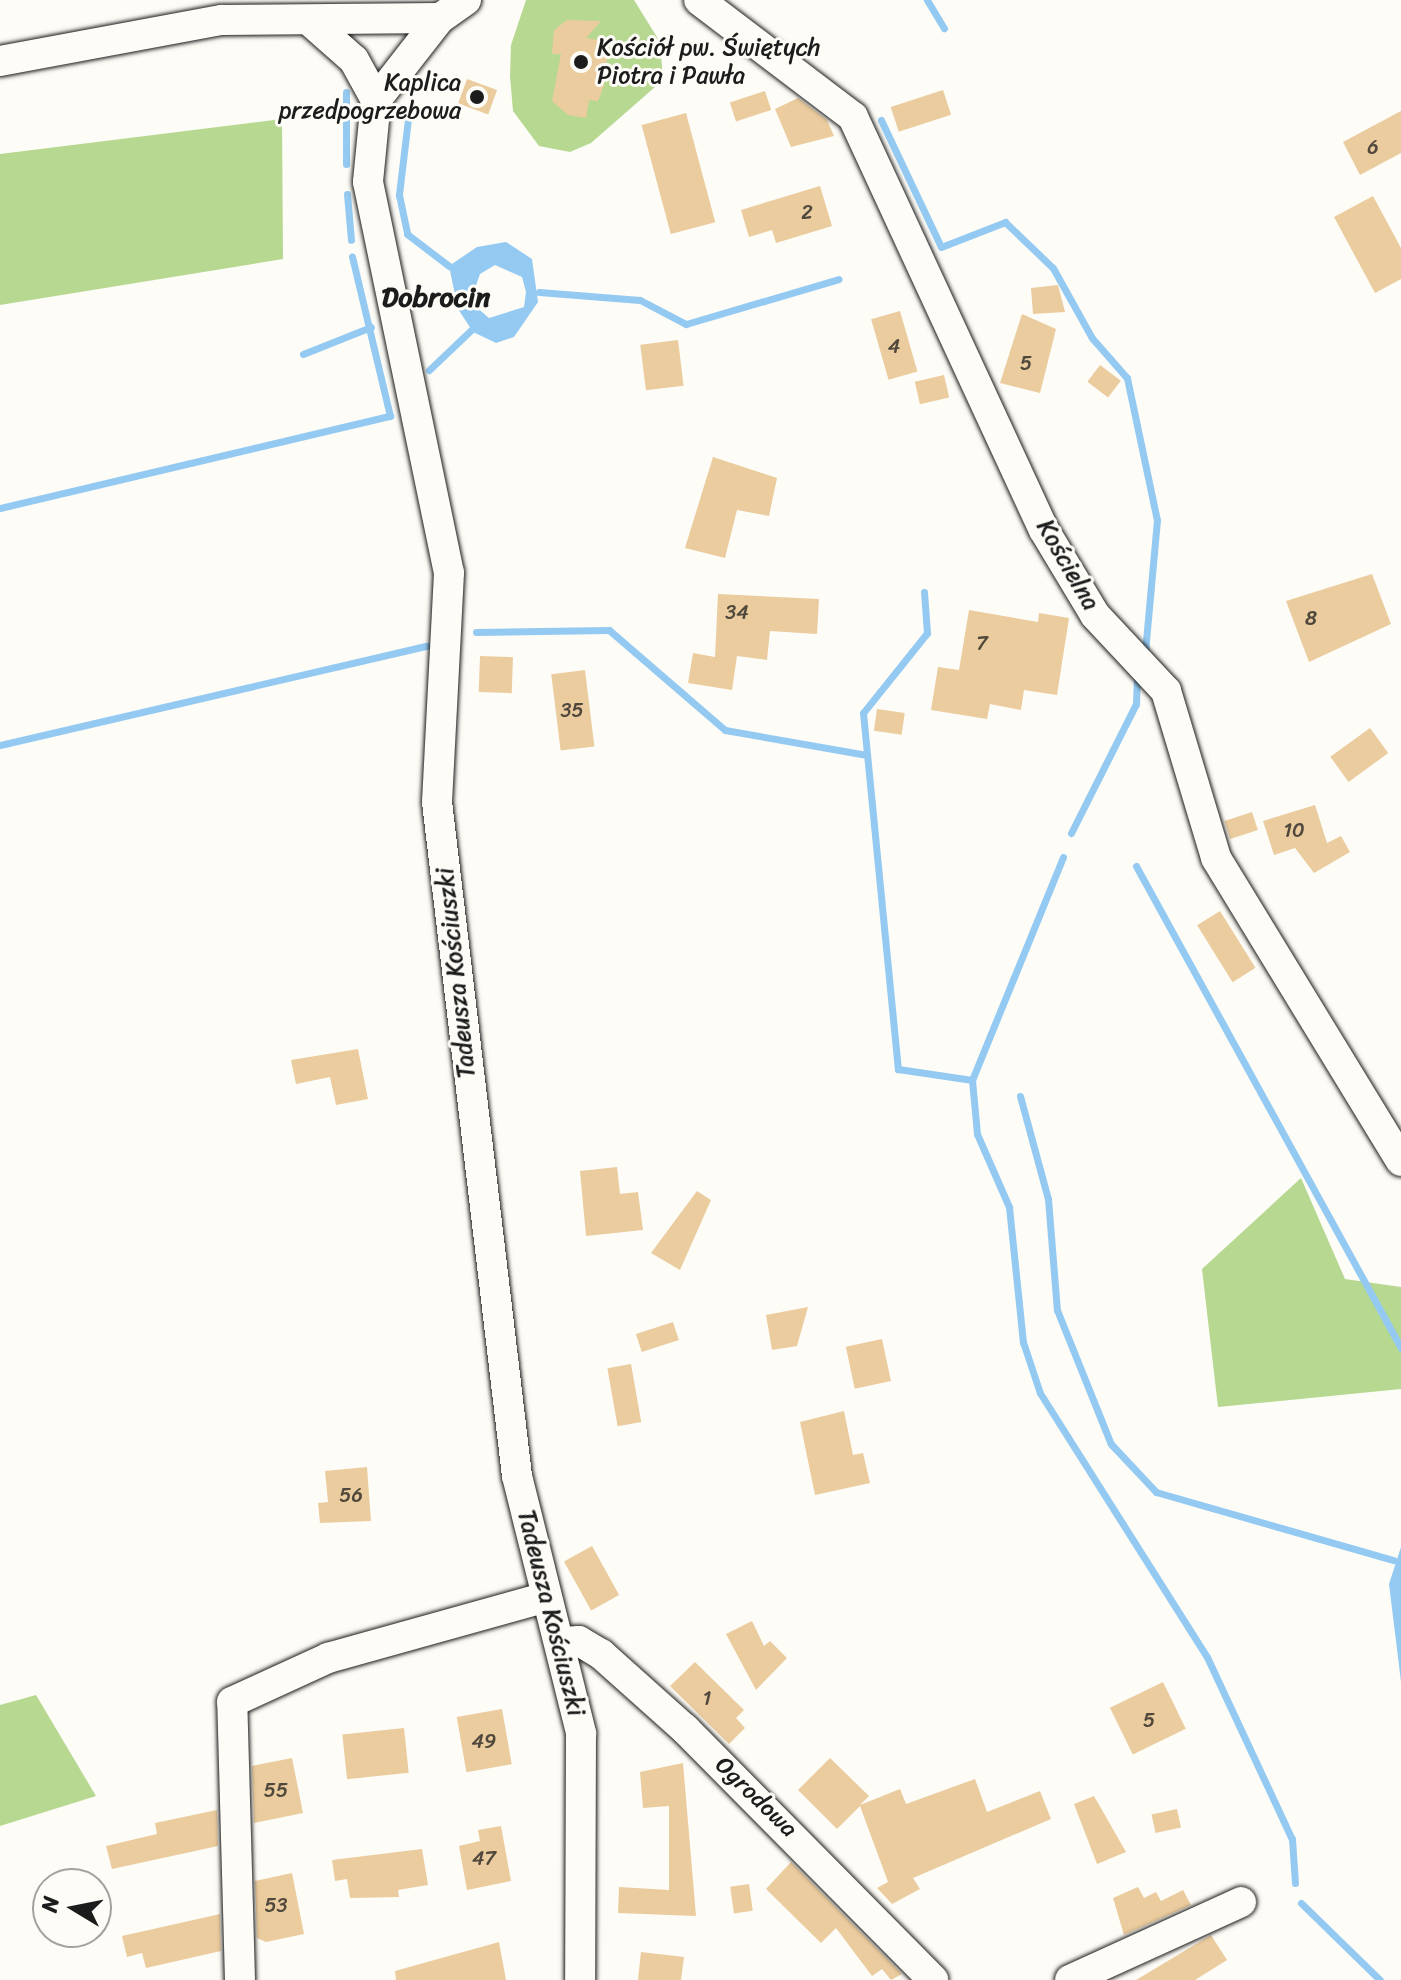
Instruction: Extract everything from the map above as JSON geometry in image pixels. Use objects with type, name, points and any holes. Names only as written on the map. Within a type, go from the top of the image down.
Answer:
[{"type":"street","points":[[311,22],[354,60],[376,100],[440,18],[466,0]]},
{"type":"street","name":"Kościelna","points":[[699,0],[853,117],[1044,530],[1095,615],[1166,691],[1216,858],[1401,1161]]},
{"type":"street","points":[[0,61],[222,20],[311,22],[440,18]]},
{"type":"street","name":"Tadeusza Kościuszki","points":[[376,100],[368,182],[374,232],[439,496],[449,573],[437,802],[497,1338],[517,1476],[546,1597],[561,1642],[583,1770],[580,1980]]},
{"type":"street","points":[[240,1980],[232,1702],[328,1658],[546,1597]]},
{"type":"street","name":"Ogrodowa","points":[[561,1642],[579,1641],[601,1654],[685,1729],[933,1980]]},
{"type":"street","points":[[1070,1980],[1241,1902]]},
{"type":"green space","points":[[526,0],[634,0],[660,42],[663,80],[591,143],[570,152],[539,146],[513,111],[511,45]]},
{"type":"green space","points":[[282,119],[283,259],[0,305],[0,154]]},
{"type":"green space","points":[[1301,1178],[1345,1279],[1401,1287],[1401,1389],[1218,1407],[1202,1269]]},
{"type":"green space","points":[[36,1695],[96,1796],[0,1826],[0,1705]]},
{"type":"water","points":[[506,242],[532,259],[538,302],[514,337],[496,343],[473,332],[458,309],[449,266],[477,247]],"holes":[[[495,265],[522,277],[526,292],[524,307],[489,318],[475,306],[474,291],[480,274]]]},
{"type":"water","points":[[1401,1547],[1401,1682],[1389,1584]]},
{"type":"building","name":"Kościół pw. Świętych Piotra i Pawła","points":[[567,20],[601,21],[586,38],[609,42],[604,86],[598,101],[589,100],[586,118],[568,115],[552,101],[561,54],[552,54],[554,30]]},
{"type":"building","name":"Kaplica przedpogrzebowa","points":[[467,79],[497,90],[488,114],[458,103]]},
{"type":"building","points":[[943,90],[951,115],[899,132],[891,107]]},
{"type":"building","points":[[765,91],[771,110],[736,121],[730,102]]},
{"type":"building","points":[[798,98],[827,120],[834,136],[791,147],[775,109]]},
{"type":"building","points":[[1401,111],[1401,153],[1360,175],[1343,142]]},
{"type":"building","points":[[686,113],[715,222],[671,234],[642,125]]},
{"type":"building","points":[[820,186],[832,226],[776,243],[772,230],[749,237],[741,210]]},
{"type":"building","points":[[1373,196],[1401,248],[1401,279],[1375,293],[1334,217]]},
{"type":"building","points":[[1058,285],[1065,312],[1033,314],[1031,288]]},
{"type":"building","points":[[900,311],[917,372],[889,380],[871,319]]},
{"type":"building","points":[[1022,314],[1056,329],[1040,393],[1000,383]]},
{"type":"building","points":[[678,340],[684,386],[646,390],[640,345]]},
{"type":"building","points":[[1100,365],[1121,381],[1108,397],[1087,382]]},
{"type":"building","points":[[944,375],[949,397],[920,404],[915,382]]},
{"type":"building","points":[[713,457],[777,478],[769,516],[737,510],[725,558],[685,548]]},
{"type":"building","points":[[1372,574],[1391,624],[1309,662],[1286,601]]},
{"type":"building","points":[[718,594],[819,599],[817,634],[770,631],[767,660],[737,656],[732,690],[688,683],[693,653],[715,657]]},
{"type":"building","points":[[969,610],[1038,622],[1039,613],[1069,618],[1057,695],[1024,690],[1021,710],[990,704],[987,719],[931,710],[938,667],[959,670]]},
{"type":"building","points":[[480,656],[513,657],[512,693],[479,692]]},
{"type":"building","points":[[585,670],[594,746],[561,751],[551,674]]},
{"type":"building","points":[[877,709],[905,713],[902,735],[874,731]]},
{"type":"building","points":[[1370,728],[1388,753],[1349,782],[1330,757]]},
{"type":"building","points":[[1315,805],[1327,843],[1341,836],[1350,852],[1314,873],[1295,848],[1274,855],[1263,821]]},
{"type":"building","points":[[1252,812],[1258,830],[1230,839],[1224,821]]},
{"type":"building","points":[[1220,911],[1256,968],[1233,982],[1197,925]]},
{"type":"building","points":[[358,1049],[368,1099],[336,1105],[330,1077],[296,1084],[291,1060]]},
{"type":"building","points":[[617,1167],[620,1194],[638,1192],[643,1230],[586,1236],[580,1171]]},
{"type":"building","points":[[697,1191],[711,1200],[680,1270],[651,1253]]},
{"type":"building","points":[[808,1307],[797,1346],[772,1350],[766,1315]]},
{"type":"building","points":[[673,1322],[679,1340],[642,1352],[636,1334]]},
{"type":"building","points":[[882,1339],[891,1381],[855,1389],[846,1347]]},
{"type":"building","points":[[631,1364],[641,1422],[618,1426],[607,1368]]},
{"type":"building","points":[[844,1411],[853,1455],[863,1453],[870,1483],[815,1495],[800,1422]]},
{"type":"building","points":[[367,1467],[371,1521],[320,1523],[318,1503],[328,1502],[325,1471]]},
{"type":"building","points":[[592,1546],[619,1595],[591,1610],[564,1562]]},
{"type":"building","points":[[752,1621],[764,1646],[770,1641],[787,1658],[756,1690],[726,1634]]},
{"type":"building","points":[[695,1662],[744,1710],[736,1718],[745,1728],[729,1744],[670,1686]]},
{"type":"building","points":[[1163,1682],[1186,1729],[1133,1755],[1110,1708]]},
{"type":"building","points":[[502,1709],[512,1764],[466,1772],[457,1717]]},
{"type":"building","points":[[404,1728],[409,1773],[347,1779],[342,1734]]},
{"type":"building","points":[[292,1758],[303,1813],[254,1823],[252,1766]]},
{"type":"building","points":[[830,1758],[869,1796],[860,1805],[900,1789],[906,1804],[975,1779],[987,1812],[1040,1791],[1051,1819],[913,1878],[920,1889],[892,1904],[877,1888],[888,1882],[860,1806],[837,1829],[798,1790]]},
{"type":"building","points":[[683,1763],[696,1916],[618,1913],[619,1887],[669,1890],[669,1806],[643,1808],[640,1772]]},
{"type":"building","points":[[1094,1796],[1126,1852],[1097,1864],[1074,1804]]},
{"type":"building","points":[[1177,1809],[1181,1828],[1156,1833],[1152,1814]]},
{"type":"building","points":[[217,1810],[218,1846],[112,1869],[106,1846],[157,1834],[155,1823]]},
{"type":"building","points":[[501,1826],[511,1881],[467,1890],[459,1846],[480,1841],[478,1830]]},
{"type":"building","points":[[422,1849],[428,1885],[398,1890],[399,1897],[350,1898],[347,1879],[335,1881],[332,1860]]},
{"type":"building","points":[[791,1862],[902,1974],[891,1980],[882,1969],[872,1976],[836,1928],[821,1943],[766,1889]]},
{"type":"building","points":[[292,1873],[304,1934],[266,1942],[257,1938],[255,1881]]},
{"type":"building","points":[[749,1884],[753,1911],[734,1913],[730,1887]]},
{"type":"building","points":[[1138,1887],[1144,1898],[1156,1892],[1161,1901],[1183,1890],[1191,1905],[1124,1935],[1113,1898]]},
{"type":"building","points":[[220,1914],[221,1951],[146,1968],[142,1953],[127,1957],[122,1936]]},
{"type":"building","points":[[1211,1935],[1227,1960],[1195,1980],[1136,1980]]},
{"type":"building","points":[[499,1942],[506,1980],[396,1980],[395,1971]]},
{"type":"building","points":[[641,1952],[684,1957],[681,1980],[638,1980]]},
{"type":"waterway","points":[[927,0],[944,28]]},
{"type":"waterway","points":[[346,92],[346,164]]},
{"type":"waterway","points":[[408,119],[399,195],[407,234],[449,266]]},
{"type":"waterway","points":[[881,120],[941,247],[1005,222],[1053,268],[1092,338],[1127,378],[1157,520],[1145,651]]},
{"type":"waterway","points":[[347,194],[351,240]]},
{"type":"waterway","points":[[0,508],[390,416],[352,256]]},
{"type":"waterway","points":[[539,292],[640,300],[686,324],[839,279]]},
{"type":"waterway","points":[[303,354],[371,327]]},
{"type":"waterway","points":[[429,370],[471,330]]},
{"type":"waterway","points":[[924,592],[927,633],[863,713],[898,1069],[972,1080]]},
{"type":"waterway","points":[[476,632],[609,630],[725,730],[867,755]]},
{"type":"waterway","points":[[0,745],[427,646]]},
{"type":"waterway","points":[[1071,833],[1136,704],[1137,675]]},
{"type":"waterway","points":[[1063,857],[972,1080],[977,1134],[1009,1207],[1023,1342],[1040,1393],[1207,1657],[1292,1839],[1295,1883]]},
{"type":"waterway","points":[[1136,866],[1401,1348]]},
{"type":"waterway","points":[[1020,1096],[1048,1199],[1057,1310],[1111,1444],[1156,1492],[1393,1560]]},
{"type":"waterway","points":[[1301,1903],[1380,1980]]},
{"type":"place","name":"Kościół pw. Świętych Piotra i Pawła","points":[[581,62]]},
{"type":"place","name":"Kaplica przedpogrzebowa","points":[[477,97]]},
{"type":"district","name":"Dobrocin","points":[[436,297]]}]
